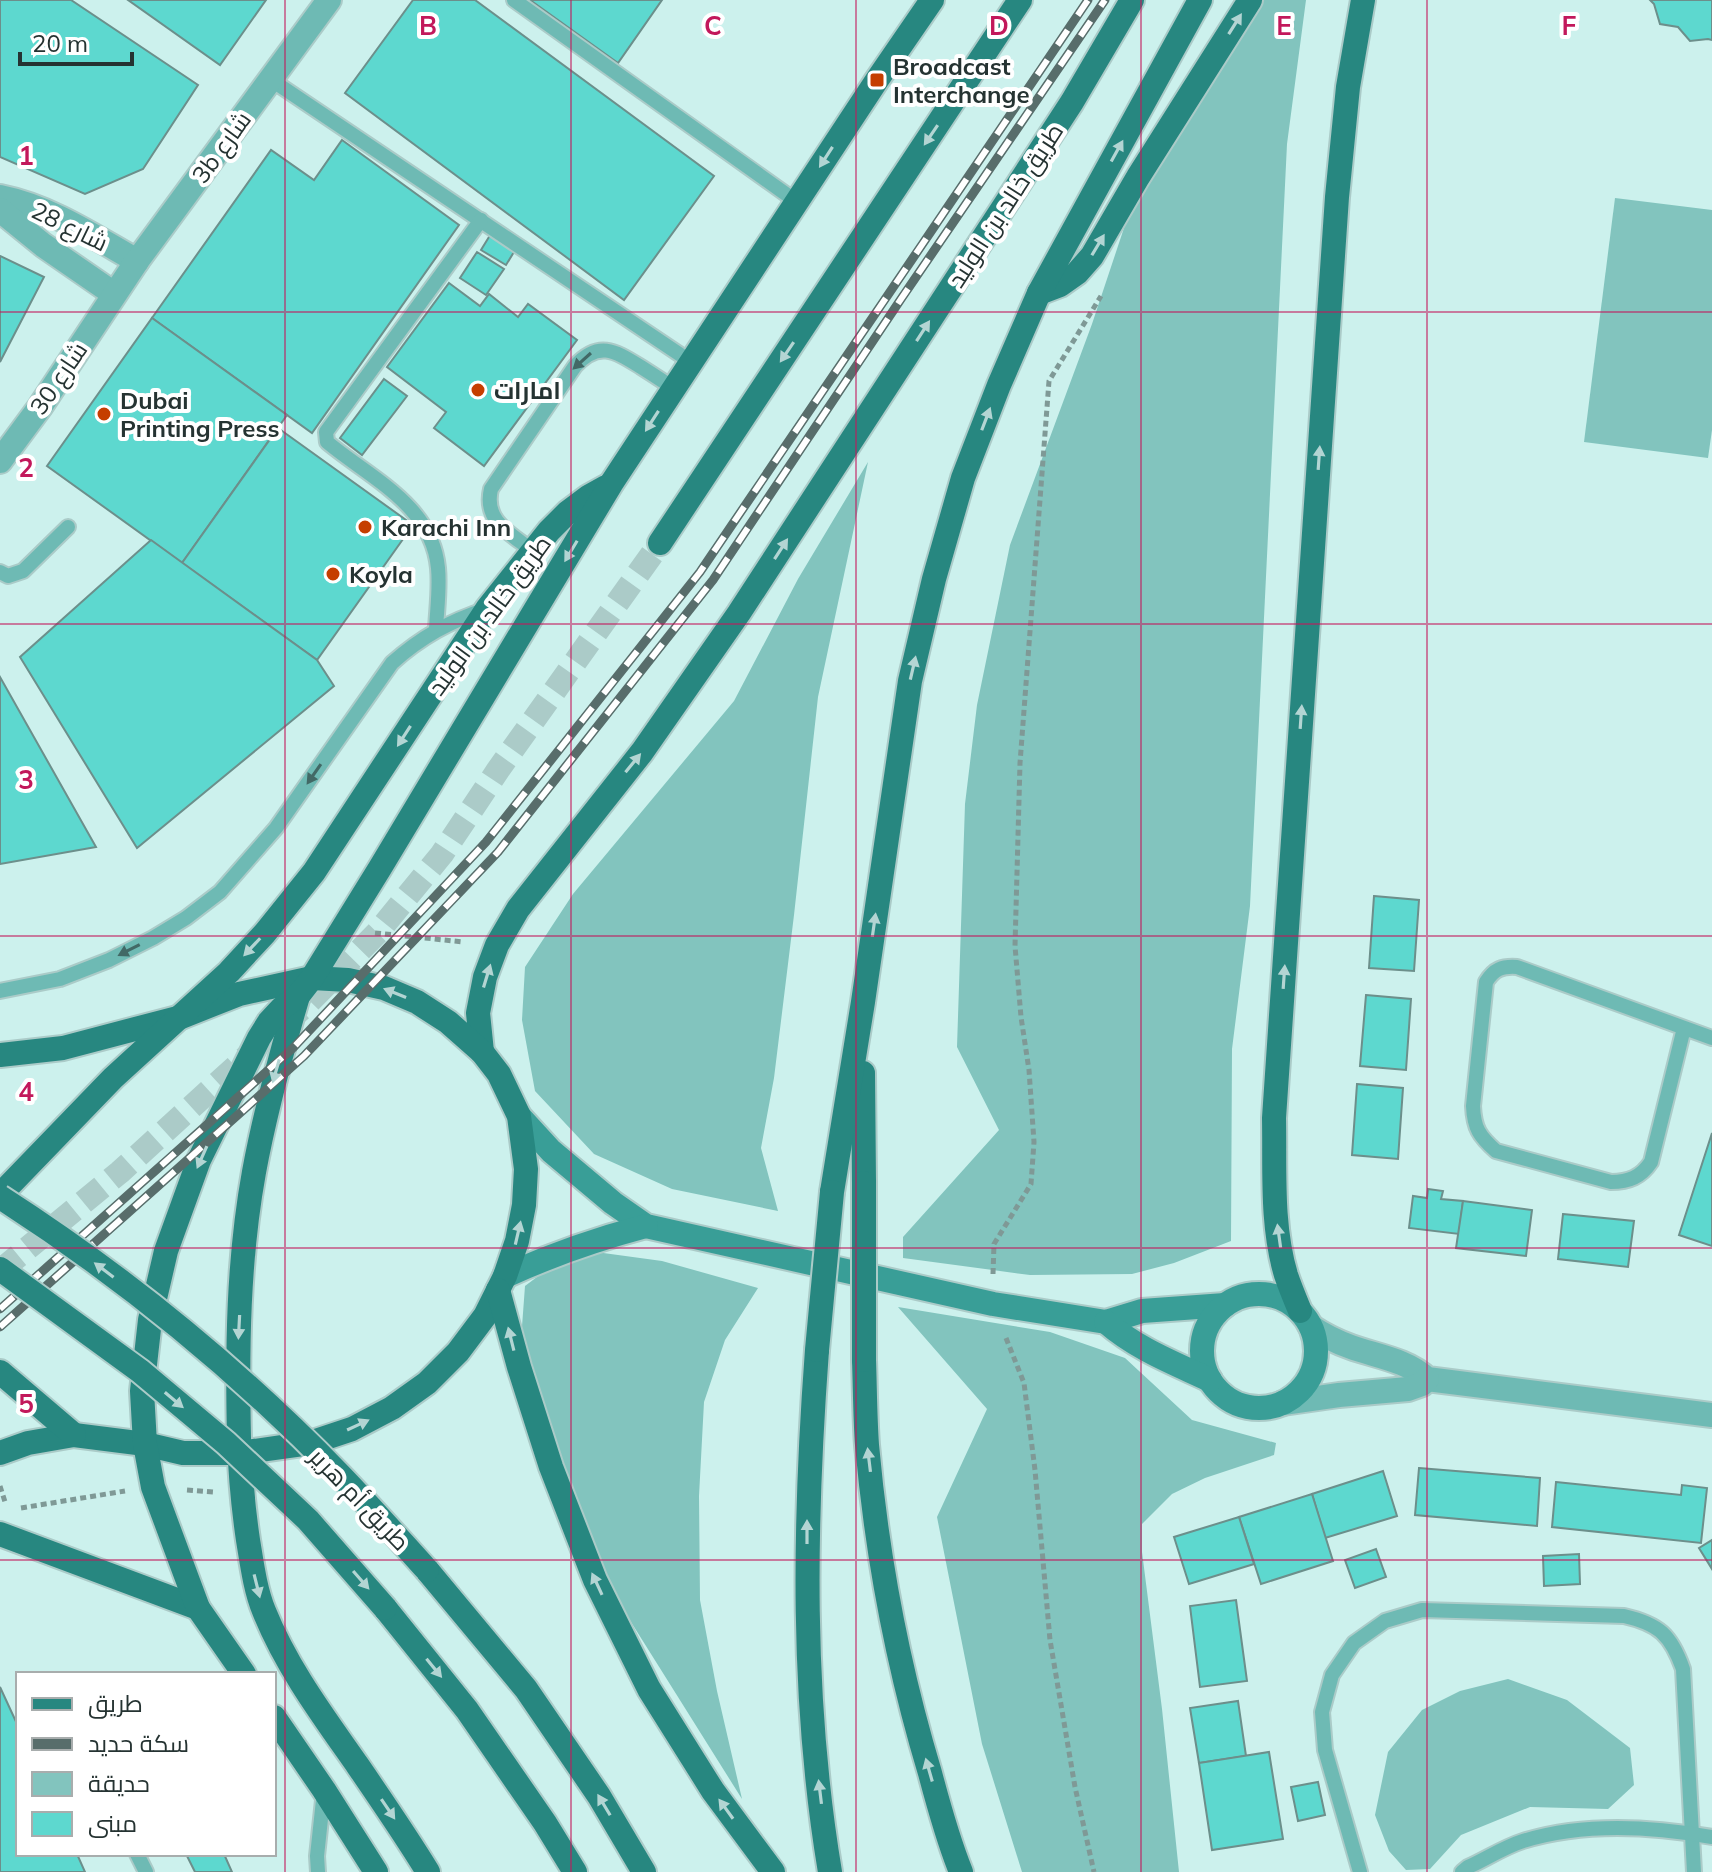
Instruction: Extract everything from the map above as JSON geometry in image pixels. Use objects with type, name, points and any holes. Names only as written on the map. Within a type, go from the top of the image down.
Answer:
[{"type":"main road","name":"طريق خالد بن الوليد","points":[[0,1196],[113,1078],[229,972],[314,872],[487,609],[549,531],[568,512],[611,484],[932,0]]},
{"type":"main road","points":[[660,543],[1020,0]]},
{"type":"main road","name":"طريق خالد بن الوليد","points":[[482,1052],[478,1013],[485,977],[497,945],[518,909],[642,752],[739,613],[1072,102],[1132,0]]},
{"type":"main road","points":[[830,1870],[813,1743],[807,1645],[807,1519],[817,1350],[832,1192],[910,681],[934,579],[963,478],[999,385],[1039,293],[1200,0]]},
{"type":"main road","points":[[1039,293],[1060,285],[1077,273],[1092,256],[1250,0]]},
{"type":"main road","points":[[1305,1319],[1286,1275],[1279,1241],[1275,1207],[1274,1118],[1337,197],[1348,87],[1363,0]]},
{"type":"main road","points":[[428,1872],[300,1683],[262,1607],[252,1566],[242,1495],[240,1453],[238,1357],[242,1265],[252,1189],[272,1084],[305,987],[611,484]]},
{"type":"main road","points":[[0,1055],[63,1048],[181,1017],[239,994],[348,980],[372,985],[417,1002],[448,1022],[482,1052],[499,1074],[519,1116],[526,1169],[524,1205],[517,1241],[502,1283],[485,1316],[458,1352],[427,1383],[392,1408],[352,1429],[310,1443],[240,1453],[183,1453],[145,1444],[74,1435],[28,1443],[0,1453]]},
{"type":"main road","points":[[243,1672],[198,1608],[153,1487],[145,1444],[142,1391],[150,1320],[166,1251],[199,1160],[259,1038],[269,1022],[305,987]]},
{"type":"main road","points":[[863,1002],[867,1443],[895,1635],[917,1730],[961,1872]]},
{"type":"main road","name":"طريق أم هرير","points":[[0,1196],[149,1303],[247,1386],[340,1475],[427,1570],[526,1689],[599,1796],[644,1872]]},
{"type":"main road","points":[[0,1269],[140,1371],[226,1443],[308,1520],[385,1608],[467,1710],[575,1872]]},
{"type":"main road","points":[[502,1283],[519,1367],[551,1467],[595,1580],[649,1689],[713,1791],[773,1872]]},
{"type":"main road","points":[[0,1372],[74,1435]]},
{"type":"main road","points":[[0,1534],[198,1608]]},
{"type":"main road","points":[[276,1720],[376,1872]]},
{"type":"street","name":"3b شارع","points":[[114,294],[329,0]]},
{"type":"street","name":"شارع 28","points":[[0,197],[55,215],[137,261]]},
{"type":"street","name":"شارع 28","points":[[0,210],[43,245],[114,294]]},
{"type":"street","name":"شارع 30","points":[[0,461],[40,407],[114,294]]},
{"type":"street","points":[[519,1116],[551,1151],[646,1226],[993,1304],[1106,1322],[1142,1311],[1225,1305]]},
{"type":"street","points":[[502,1283],[575,1247],[646,1226]]},
{"type":"street","points":[[1427,1379],[1408,1389],[1339,1395],[1263,1409],[1242,1406],[1223,1396],[1210,1380],[1202,1361],[1203,1340],[1211,1320],[1225,1305],[1239,1297],[1271,1295],[1286,1301],[1305,1319],[1348,1346],[1403,1364],[1427,1379],[1712,1415]]},
{"type":"street","points":[[1283,1403],[1301,1390],[1312,1371],[1316,1349],[1305,1319]]},
{"type":"street","points":[[1106,1322],[1131,1342],[1210,1380]]},
{"type":"lane","points":[[514,0],[797,202]]},
{"type":"lane","points":[[270,79],[691,362]]},
{"type":"lane","points":[[436,629],[438,564],[431,539],[418,516],[400,497],[332,445],[326,437],[329,427],[481,220]]},
{"type":"lane","points":[[534,552],[492,516],[489,498],[491,489],[575,366],[592,352],[613,351],[673,388]]},
{"type":"lane","points":[[0,572],[8,576],[23,571],[68,527]]},
{"type":"lane","points":[[0,991],[60,979],[109,960],[186,918],[220,892],[276,828],[392,663],[436,629],[460,617],[487,609]]},
{"type":"lane","points":[[1684,1028],[1651,1162],[1635,1178],[1611,1182],[1496,1151],[1482,1139],[1474,1124],[1473,1106],[1486,982],[1493,972],[1505,966],[1517,967],[1712,1038]]},
{"type":"lane","points":[[1360,1872],[1325,1750],[1322,1712],[1332,1675],[1354,1643],[1385,1621],[1422,1610],[1624,1616],[1645,1621],[1663,1633],[1676,1649],[1683,1669],[1694,1872]]},
{"type":"lane","points":[[318,1872],[324,1790]]},
{"type":"lane","points":[[1462,1872],[1522,1841],[1581,1828],[1642,1829],[1712,1837]]},
{"type":"path","points":[[1094,1872],[1075,1787],[1050,1640],[1024,1383],[993,1304],[994,1244],[1031,1184],[1034,1142],[1015,946],[1020,763],[1049,381],[1107,286]]},
{"type":"green space","points":[[1242,0],[1306,0],[1287,144],[1250,906],[1232,1049],[1231,1241],[1174,1263],[1132,1274],[1030,1275],[903,1258],[903,1237],[999,1130],[957,1047],[965,804],[977,705],[1010,545],[1092,324],[1134,198]]},
{"type":"green space","points":[[1615,198],[1712,210],[1712,430],[1708,458],[1584,442]]},
{"type":"green space","points":[[868,462],[818,697],[774,1078],[761,1148],[778,1211],[672,1189],[594,1154],[535,1091],[522,1020],[525,967],[573,894],[734,701],[798,579]]},
{"type":"green space","points":[[596,1252],[662,1261],[758,1288],[725,1340],[704,1402],[699,1496],[700,1600],[742,1799],[609,1587],[567,1497],[521,1340],[525,1286],[557,1262]]},
{"type":"green space","points":[[898,1307],[1050,1332],[1125,1358],[1192,1420],[1276,1443],[1274,1455],[1205,1478],[1172,1494],[1142,1524],[1142,1552],[1179,1872],[1022,1872],[982,1744],[937,1517],[987,1409]]},
{"type":"green space","points":[[1508,1679],[1567,1700],[1630,1748],[1634,1785],[1608,1809],[1530,1807],[1461,1835],[1430,1869],[1406,1870],[1389,1851],[1375,1815],[1388,1752],[1422,1710],[1460,1691]]},
{"type":"building","points":[[0,0],[71,0],[198,85],[143,169],[85,194],[0,157]]},
{"type":"building","points":[[128,0],[266,0],[220,65]]},
{"type":"building","points":[[413,0],[475,0],[714,176],[624,300],[345,93]]},
{"type":"building","points":[[530,0],[662,0],[618,63]]},
{"type":"building","points":[[1650,0],[1712,0],[1712,40],[1690,41],[1678,27],[1660,24]]},
{"type":"building","points":[[342,140],[459,225],[312,433],[152,318],[271,150],[314,180]]},
{"type":"building","points":[[492,232],[517,247],[506,265],[481,250]]},
{"type":"building","points":[[477,252],[504,269],[486,295],[460,278]]},
{"type":"building","points":[[0,256],[44,277],[0,362]]},
{"type":"building","name":"امارات","points":[[449,283],[480,306],[489,294],[518,317],[528,304],[577,340],[484,466],[434,428],[446,412],[387,367]]},
{"type":"building","points":[[152,318],[287,415],[182,563],[47,466]]},
{"type":"building","points":[[384,379],[407,396],[362,455],[340,438]]},
{"type":"building","points":[[278,428],[413,525],[317,660],[182,563]]},
{"type":"building","points":[[151,540],[317,660],[334,686],[137,848],[20,657]]},
{"type":"building","points":[[0,677],[96,847],[0,864]]},
{"type":"building","points":[[1374,896],[1419,900],[1414,971],[1369,968]]},
{"type":"building","points":[[1366,995],[1411,999],[1406,1070],[1360,1066]]},
{"type":"building","points":[[1357,1084],[1403,1088],[1398,1159],[1352,1155]]},
{"type":"building","points":[[1712,1133],[1712,1246],[1679,1235]]},
{"type":"building","points":[[1428,1189],[1443,1191],[1441,1199],[1463,1201],[1459,1234],[1409,1228],[1413,1196],[1427,1198]]},
{"type":"building","points":[[1463,1201],[1532,1210],[1526,1256],[1456,1248]]},
{"type":"building","points":[[1563,1214],[1634,1221],[1628,1267],[1558,1259]]},
{"type":"building","points":[[1419,1468],[1540,1478],[1537,1526],[1415,1515]]},
{"type":"building","points":[[1383,1471],[1397,1516],[1325,1538],[1312,1494]]},
{"type":"building","points":[[1556,1482],[1681,1495],[1682,1485],[1707,1488],[1701,1543],[1552,1527]]},
{"type":"building","points":[[1312,1494],[1333,1561],[1261,1584],[1239,1517]]},
{"type":"building","points":[[1239,1517],[1254,1564],[1189,1584],[1174,1537]]},
{"type":"building","points":[[1712,1540],[1712,1569],[1699,1548]]},
{"type":"building","points":[[1376,1549],[1386,1577],[1355,1588],[1345,1560]]},
{"type":"building","points":[[1579,1554],[1580,1584],[1544,1586],[1543,1556]]},
{"type":"building","points":[[1236,1600],[1247,1681],[1200,1687],[1190,1606]]},
{"type":"building","points":[[0,1687],[16,1722],[16,1856],[78,1856],[85,1872],[0,1872]]},
{"type":"building","points":[[1238,1701],[1246,1756],[1199,1763],[1190,1708]]},
{"type":"building","points":[[1269,1752],[1283,1839],[1212,1850],[1199,1763]]},
{"type":"building","points":[[1318,1782],[1325,1815],[1298,1821],[1291,1787]]},
{"type":"building","points":[[187,1856],[225,1856],[232,1872],[195,1872]]},
{"type":"tunnel","points":[[283,1025],[378,932],[442,854],[660,543]]},
{"type":"tunnel","points":[[0,1271],[120,1172],[252,1052]]},
{"type":"railway","points":[[0,1309],[293,1048],[486,842],[700,572],[1088,0]]},
{"type":"railway","points":[[0,1327],[304,1056],[498,852],[713,580],[1105,0]]},
{"type":"place","name":"Broadcast Interchange","points":[[877,80]]},
{"type":"place","name":"امارات","points":[[478,390]]},
{"type":"place","name":"Dubai Printing Press","points":[[104,414]]},
{"type":"place","name":"Karachi Inn","points":[[365,527]]},
{"type":"place","name":"Koyla","points":[[333,574]]}]
